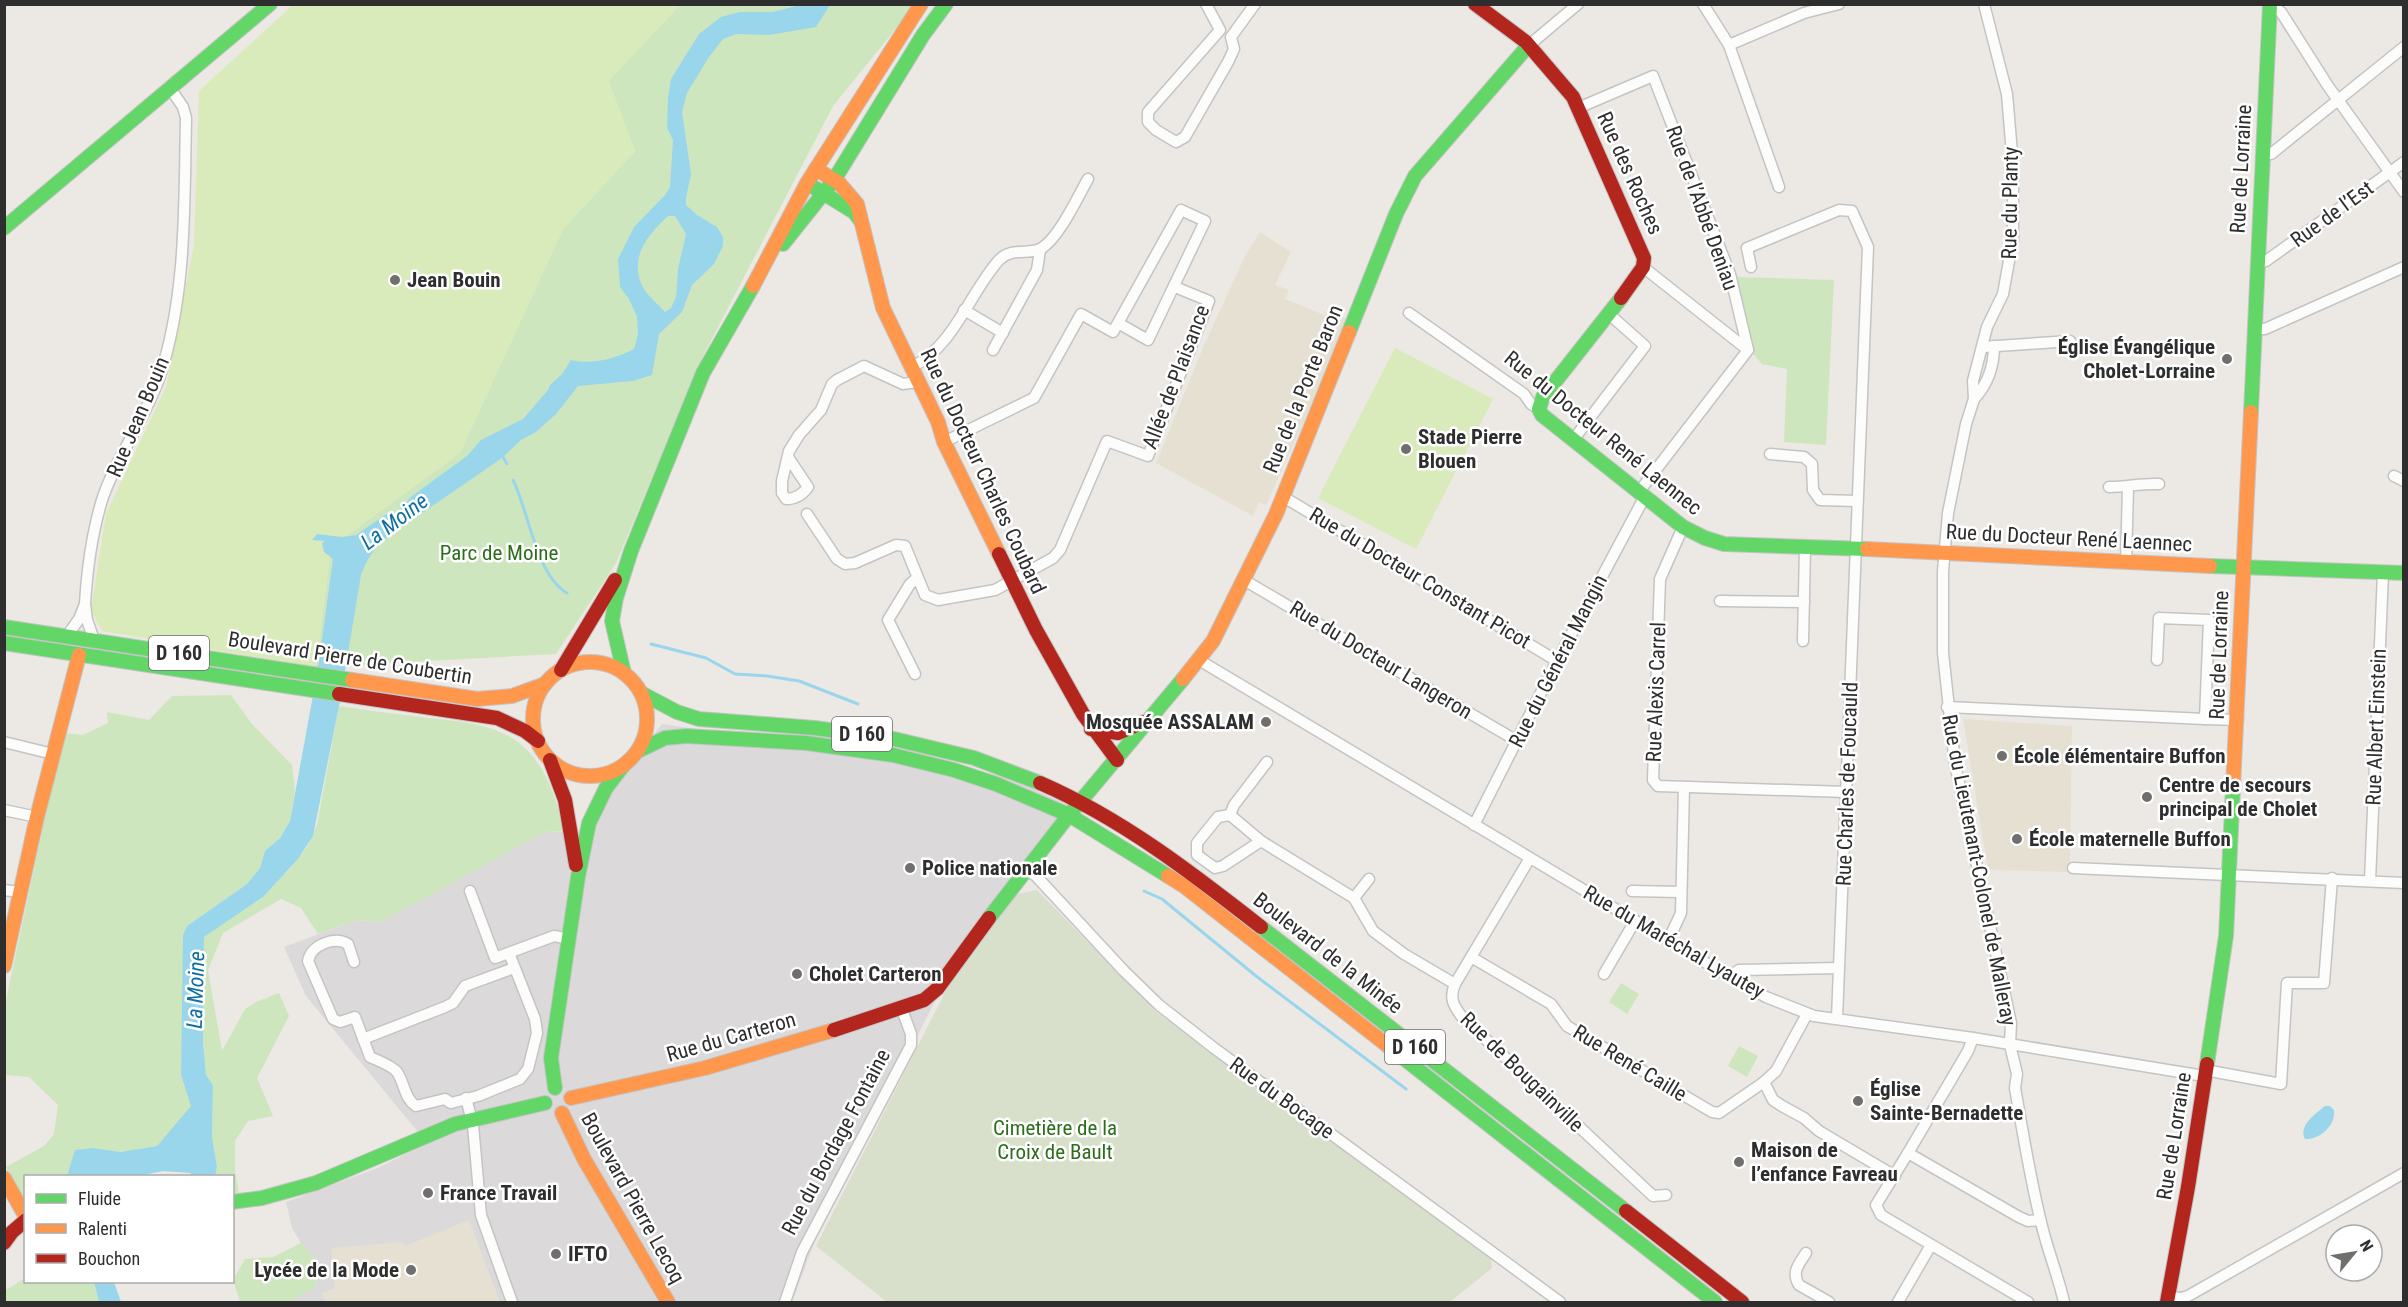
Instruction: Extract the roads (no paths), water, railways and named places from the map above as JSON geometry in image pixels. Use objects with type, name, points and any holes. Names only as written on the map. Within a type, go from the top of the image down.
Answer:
[{"type":"main road","points":[[4,228],[270,4]]},
{"type":"main road","points":[[624,673],[612,621],[616,598],[631,551],[703,373],[762,270],[807,183],[921,4]]},
{"type":"main road","points":[[762,270],[824,199],[923,35],[946,4]]},
{"type":"main road","name":"Rue des Roches","points":[[1475,4],[1528,46],[1573,97],[1644,258],[1643,267],[1543,397],[1539,409]]},
{"type":"main road","name":"Rue de Lorraine","points":[[2168,1300],[2226,936],[2270,5]]},
{"type":"main road","name":"Rue de la Porte Baron","points":[[1069,815],[1152,718],[1213,641],[1276,514],[1396,214],[1415,176],[1528,46]]},
{"type":"main road","name":"Rue du Docteur Charles Coubard","points":[[816,169],[834,180],[850,194],[857,204],[884,308],[938,422],[944,442],[1012,582],[1090,729],[1117,760]]},
{"type":"main road","points":[[807,183],[824,199],[854,212],[861,221]]},
{"type":"main road","name":"Rue du Docteur René Laennec","points":[[1539,409],[1542,415],[1641,496],[1683,527],[1724,544],[1946,551],[2126,563],[2403,573]]},
{"type":"main road","points":[[578,877],[565,800],[550,760],[538,741],[534,727],[534,712],[545,684],[561,670],[631,551]]},
{"type":"main road","name":"Boulevard Pierre de Coubertin","points":[[4,627],[358,679],[477,699],[503,699],[531,691],[545,684]]},
{"type":"main road","name":"Boulevard Pierre de Coubertin","points":[[4,643],[497,718],[525,731],[538,741]]},
{"type":"main road","points":[[4,966],[37,817],[79,655]]},
{"type":"main road","points":[[555,1088],[551,1058],[578,877],[589,823],[606,788],[638,751],[645,737],[647,722],[646,707],[641,693],[624,673],[609,665],[592,662],[576,664],[561,670]]},
{"type":"main road","name":"D 160","points":[[641,693],[667,709],[691,718],[820,728],[893,739],[954,753],[1051,787],[1079,802]]},
{"type":"main road","points":[[1090,729],[1117,734],[1126,733],[1152,718]]},
{"type":"main road","name":"D 160","points":[[638,751],[665,738],[686,736],[806,743],[893,755],[954,770],[1069,815]]},
{"type":"main road","points":[[550,760],[569,772],[588,776],[606,774],[623,766]]},
{"type":"main road","name":"Boulevard de la Minée","points":[[1079,802],[1145,840],[1202,880],[1742,1302]]},
{"type":"main road","points":[[901,1007],[924,1000],[937,989],[966,947],[1069,815]]},
{"type":"main road","name":"Boulevard de la Minée","points":[[1069,815],[1184,886],[1715,1302]]},
{"type":"main road","name":"Rue du Carteron","points":[[571,1098],[700,1069],[901,1007]]},
{"type":"main road","points":[[555,1088],[567,1091],[571,1098],[570,1106],[562,1113],[549,1111],[545,1103],[546,1095],[555,1088]]},
{"type":"main road","points":[[234,1202],[254,1200],[306,1188],[471,1118],[545,1103]]},
{"type":"main road","name":"Boulevard Pierre Lecoq","points":[[562,1113],[584,1159],[668,1302]]},
{"type":"main road","points":[[4,1179],[24,1215]]},
{"type":"main road","points":[[4,1243],[24,1221]]},
{"type":"street","points":[[1206,4],[1220,30],[1231,37],[1234,49],[1185,137],[1176,142],[1156,130],[1148,122],[1148,112],[1220,30]]},
{"type":"street","points":[[1231,37],[1255,4]]},
{"type":"street","name":"Rue de la Porte Baron","points":[[1528,46],[1578,4]]},
{"type":"street","points":[[1703,4],[1729,45],[1779,187]]},
{"type":"street","points":[[1729,45],[1804,13],[1839,4]]},
{"type":"street","name":"Rue du Planty","points":[[1946,551],[1948,513],[1966,424],[1974,399],[1973,381],[1988,346],[1987,327],[2003,294],[2013,239],[2013,165],[2007,94],[1984,4]]},
{"type":"street","points":[[2270,5],[2281,12],[2338,100],[2403,192]]},
{"type":"street","points":[[2263,153],[2271,154],[2403,47]]},
{"type":"street","name":"Rue de l’Abbé Deniau","points":[[1578,108],[1653,76],[1730,274],[1748,350]]},
{"type":"street","name":"Rue Jean Bouin","points":[[67,636],[79,619],[85,604],[93,543],[103,500],[144,415],[159,378],[172,332],[184,227],[186,118],[183,107],[170,88]]},
{"type":"street","name":"Rue de l’Est","points":[[2258,263],[2266,261],[2403,162]]},
{"type":"street","points":[[912,367],[925,361],[944,341],[985,278],[1001,258],[1016,251],[1040,250],[1052,240],[1088,179]]},
{"type":"street","name":"Allée de Plaisance","points":[[917,578],[925,595],[938,600],[995,590],[1012,582],[1053,558],[1060,549],[1107,441],[1149,456],[1209,301],[1175,287],[1205,221],[1181,210],[1118,323]]},
{"type":"street","points":[[1751,267],[1747,248],[1839,210],[1852,211],[1868,247],[1857,549]]},
{"type":"street","points":[[993,350],[1037,270],[1040,250]]},
{"type":"street","points":[[1641,496],[1748,350],[1643,267]]},
{"type":"street","points":[[2256,329],[2265,329],[2403,267]]},
{"type":"street","points":[[944,442],[1034,398],[1081,314],[1113,332],[1118,323],[1148,340],[1175,287]]},
{"type":"street","points":[[964,310],[1003,333]]},
{"type":"street","name":"Rue du Docteur René Laennec","points":[[1409,313],[1524,394],[1531,404],[1539,409]]},
{"type":"street","points":[[1573,440],[1645,346],[1609,314]]},
{"type":"street","points":[[1988,346],[2070,341]]},
{"type":"street","points":[[788,457],[799,435],[821,410],[832,384],[860,366],[869,366],[903,384],[918,382]]},
{"type":"street","points":[[1770,454],[1804,457],[1812,464],[1813,490],[1820,501],[1857,501]]},
{"type":"street","points":[[2109,487],[2128,487],[2141,483],[2159,484]]},
{"type":"street","points":[[2126,563],[2128,487]]},
{"type":"street","name":"Rue du Docteur Constant Picot","points":[[1282,496],[1557,661]]},
{"type":"street","name":"Rue du Général Mangin","points":[[1474,825],[1641,496]]},
{"type":"street","points":[[807,514],[837,559],[845,564],[855,563],[896,545],[905,546],[917,578],[888,620],[915,674]]},
{"type":"street","name":"Rue Alexis Carrel","points":[[1668,941],[1681,914],[1684,787],[1658,786],[1653,780],[1660,579],[1683,527]]},
{"type":"street","points":[[1803,642],[1805,547]]},
{"type":"street","name":"Rue Charles de Foucauld","points":[[1837,1018],[1857,549]]},
{"type":"street","name":"Rue du Lieutenant-Colonel de Malleray","points":[[1946,551],[1943,571],[1943,653],[1954,764],[2011,1023],[2010,1045],[2017,1074],[2014,1088],[2040,1220],[2064,1302]]},
{"type":"street","name":"Rue Albert Einstein","points":[[2370,881],[2383,573]]},
{"type":"street","name":"Rue du Docteur Langeron","points":[[1244,580],[1517,741]]},
{"type":"street","points":[[1720,601],[1804,602]]},
{"type":"street","name":"Rue Jean Bouin","points":[[85,604],[87,620],[94,640]]},
{"type":"street","points":[[2157,660],[2159,618],[2209,620],[2205,719]]},
{"type":"street","name":"Rue du Maréchal Lyautey","points":[[1199,660],[1668,941],[1766,997],[1808,1014],[2281,1084],[2287,983],[2324,983],[2332,879]]},
{"type":"street","points":[[1947,707],[2238,720]]},
{"type":"street","points":[[4,742],[53,754]]},
{"type":"street","points":[[1230,815],[1234,805],[1267,762]]},
{"type":"street","points":[[1684,787],[1846,792]]},
{"type":"street","points":[[4,810],[37,817]]},
{"type":"street","points":[[1261,841],[1223,867],[1215,868],[1197,855],[1197,843],[1218,817],[1230,815],[1261,841],[1354,898],[1373,931],[1404,954],[1455,984]]},
{"type":"street","name":"Rue de Bougainville","points":[[1530,858],[1455,984],[1451,995],[1454,1006],[1462,1017],[1644,1189],[1653,1196],[1666,1195]]},
{"type":"street","points":[[2073,868],[2403,883]]},
{"type":"street","name":"Rue du Bocage","points":[[1026,870],[1036,876],[1124,971],[1159,1005],[1222,1054],[1560,1302]]},
{"type":"street","points":[[1354,898],[1369,879]]},
{"type":"street","points":[[4,890],[20,892]]},
{"type":"street","points":[[470,891],[495,958],[554,936],[570,939]]},
{"type":"street","points":[[1632,891],[1680,892]]},
{"type":"street","points":[[1605,974],[1635,921]]},
{"type":"street","points":[[354,963],[348,944],[341,940],[333,940],[315,948],[310,953],[308,961],[333,1019],[340,1022],[355,1017],[370,1057],[397,1073],[409,1101],[416,1106],[445,1099],[451,1103],[457,1123]]},
{"type":"street","points":[[451,1103],[520,1079],[528,1069],[537,1033],[535,1019],[509,953]]},
{"type":"street","name":"Rue René Caille","points":[[1471,957],[1551,1004],[1567,1026],[1712,1112],[1719,1113],[1764,1082]]},
{"type":"street","points":[[363,1039],[445,1007],[453,1003],[465,986],[514,968]]},
{"type":"street","points":[[1729,976],[1739,970],[1839,968]]},
{"type":"street","name":"Rue du Bordage Fontaine","points":[[785,1302],[802,1252],[911,1045],[911,1034],[901,1007]]},
{"type":"street","points":[[1808,1014],[1776,1071],[1764,1082],[1773,1100],[1895,1176]]},
{"type":"street","points":[[1972,1038],[1968,1051],[1876,1205],[1881,1215],[2028,1302]]},
{"type":"street","points":[[466,1098],[471,1118],[481,1215],[512,1302]]},
{"type":"street","points":[[1908,1153],[2019,1217],[2028,1221],[2040,1220]]},
{"type":"street","points":[[2168,1300],[2188,1296],[2403,1173]]},
{"type":"street","points":[[1898,1302],[1931,1245]]},
{"type":"street","points":[[1806,1254],[1795,1270],[1798,1285],[1829,1302]]},
{"type":"water","name":"La Moine","points":[[800,5],[830,5],[816,27],[769,35],[736,34],[723,39],[687,93],[682,112],[691,174],[686,205],[717,227],[723,237],[723,246],[714,264],[692,285],[682,312],[659,334],[652,375],[633,381],[578,386],[556,414],[536,432],[521,440],[502,458],[381,542],[374,550],[361,575],[340,701],[313,836],[298,859],[263,897],[204,937],[203,1042],[206,1075],[213,1085],[212,1137],[217,1167],[215,1175],[163,1171],[143,1175],[67,1175],[75,1150],[93,1148],[120,1152],[157,1146],[191,1106],[181,1075],[183,935],[187,926],[247,884],[260,868],[265,851],[280,838],[290,821],[318,668],[333,559],[324,552],[322,543],[325,541],[312,540],[317,534],[342,537],[356,535],[388,513],[396,513],[412,496],[467,456],[481,440],[523,419],[550,385],[562,374],[571,360],[587,362],[603,360],[634,349],[638,334],[637,317],[629,299],[620,287],[618,259],[634,227],[670,187],[673,140],[667,128],[671,79],[699,34],[721,17],[740,12],[773,12]],"holes":[[[668,216],[675,216],[686,234],[678,269],[676,297],[671,308],[665,312],[643,287],[638,273],[640,254],[648,238]]]},
{"type":"water","points":[[2325,1106],[2330,1106],[2334,1110],[2330,1126],[2316,1137],[2305,1139],[2303,1134],[2306,1125]]},
{"type":"water","points":[[94,1283],[114,1283],[121,1302],[99,1302]]},
{"type":"waterway","points":[[502,455],[507,464]]},
{"type":"waterway","points":[[513,480],[541,558],[556,584],[567,593]]},
{"type":"waterway","points":[[651,644],[706,658],[735,674],[799,681],[858,704]]},
{"type":"waterway","points":[[1144,891],[1162,899],[1256,976],[1406,1089]]},
{"type":"place","name":"Jean Bouin","points":[[395,280]]},
{"type":"place","name":"Église Évangélique Cholet-Lorraine","points":[[2227,359]]},
{"type":"place","name":"Stade Pierre Blouen","points":[[1406,449]]},
{"type":"place","name":"Mosquée ASSALAM","points":[[1266,722]]},
{"type":"place","name":"École élémentaire Buffon","points":[[2002,756]]},
{"type":"place","name":"Centre de secours principal de Cholet","points":[[2147,797]]},
{"type":"place","name":"École maternelle Buffon","points":[[2017,839]]},
{"type":"place","name":"Police nationale","points":[[910,868]]},
{"type":"place","name":"Cholet Carteron","points":[[797,974]]},
{"type":"place","name":"Église Sainte-Bernadette","points":[[1858,1101]]},
{"type":"place","name":"Maison de l’enfance Favreau","points":[[1739,1162]]},
{"type":"place","name":"France Travail","points":[[428,1193]]},
{"type":"place","name":"IFTO","points":[[556,1254]]},
{"type":"place","name":"Lycée de la Mode","points":[[411,1270]]},
{"type":"park label","name":"Parc de Moine","points":[[499,553]]},
{"type":"park label","name":"Cimetière de la Croix de Bault","points":[[1055,1140]]}]
